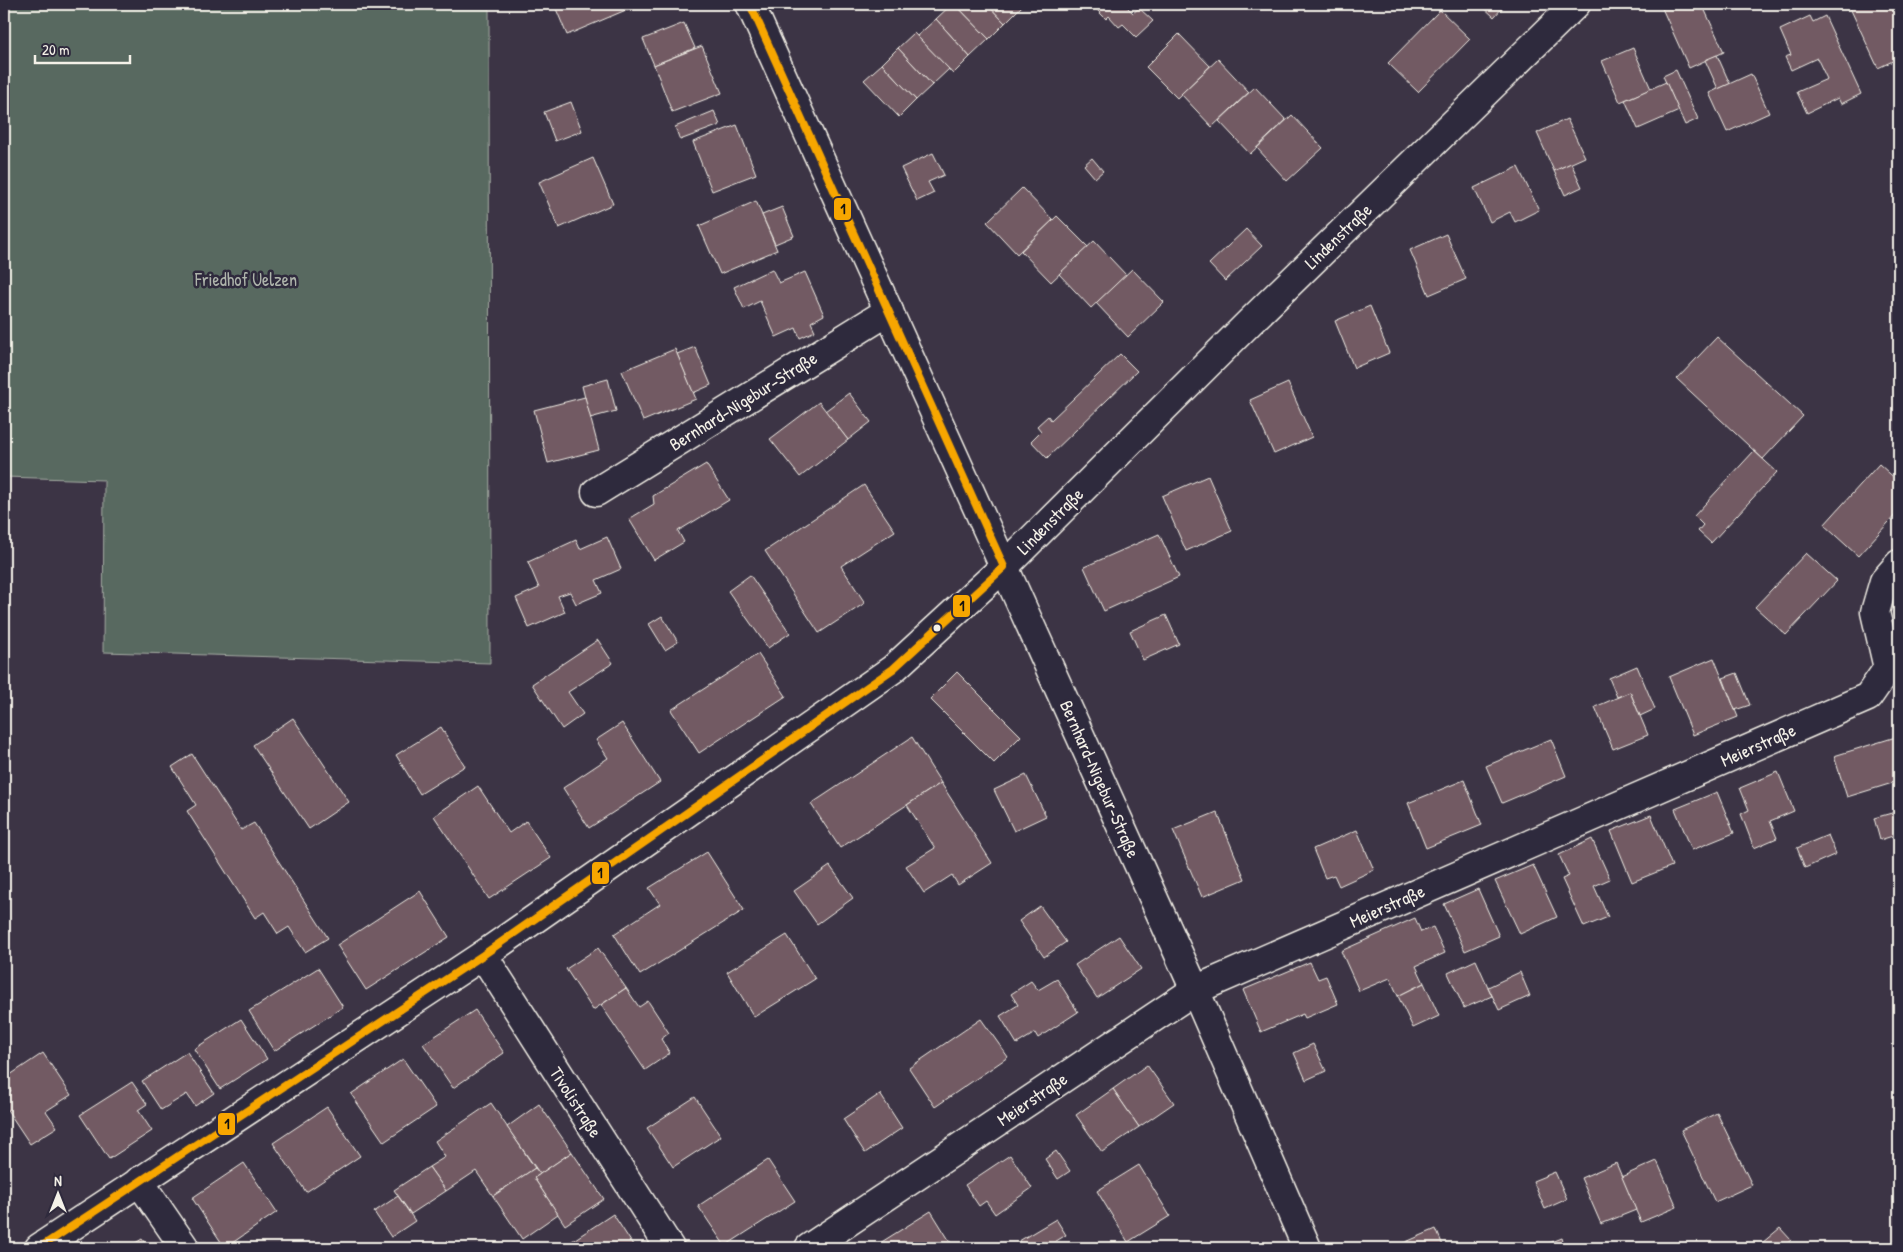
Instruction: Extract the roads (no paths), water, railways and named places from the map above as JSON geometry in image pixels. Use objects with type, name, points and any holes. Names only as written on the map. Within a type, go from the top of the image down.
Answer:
[{"type":"street","name":"Bernhard-Nigebur-Straße","points":[[750,4],[1195,990],[1307,1248]]},
{"type":"street","name":"Lindenstraße","points":[[38,1248],[483,955],[893,670],[1004,567],[1239,333],[1576,4]]},
{"type":"street","name":"Bernhard-Nigebur-Straße","points":[[596,492],[889,311]]},
{"type":"street","name":"Meierstraße","points":[[809,1248],[1195,990],[1868,697],[1894,670],[1875,612],[1884,581],[1899,564]]},
{"type":"street","name":"Tivolistraße","points":[[483,955],[670,1248]]},
{"type":"street","points":[[139,1181],[185,1248]]},
{"type":"park label","name":"Friedhof Uelzen","points":[[246,279]]}]
